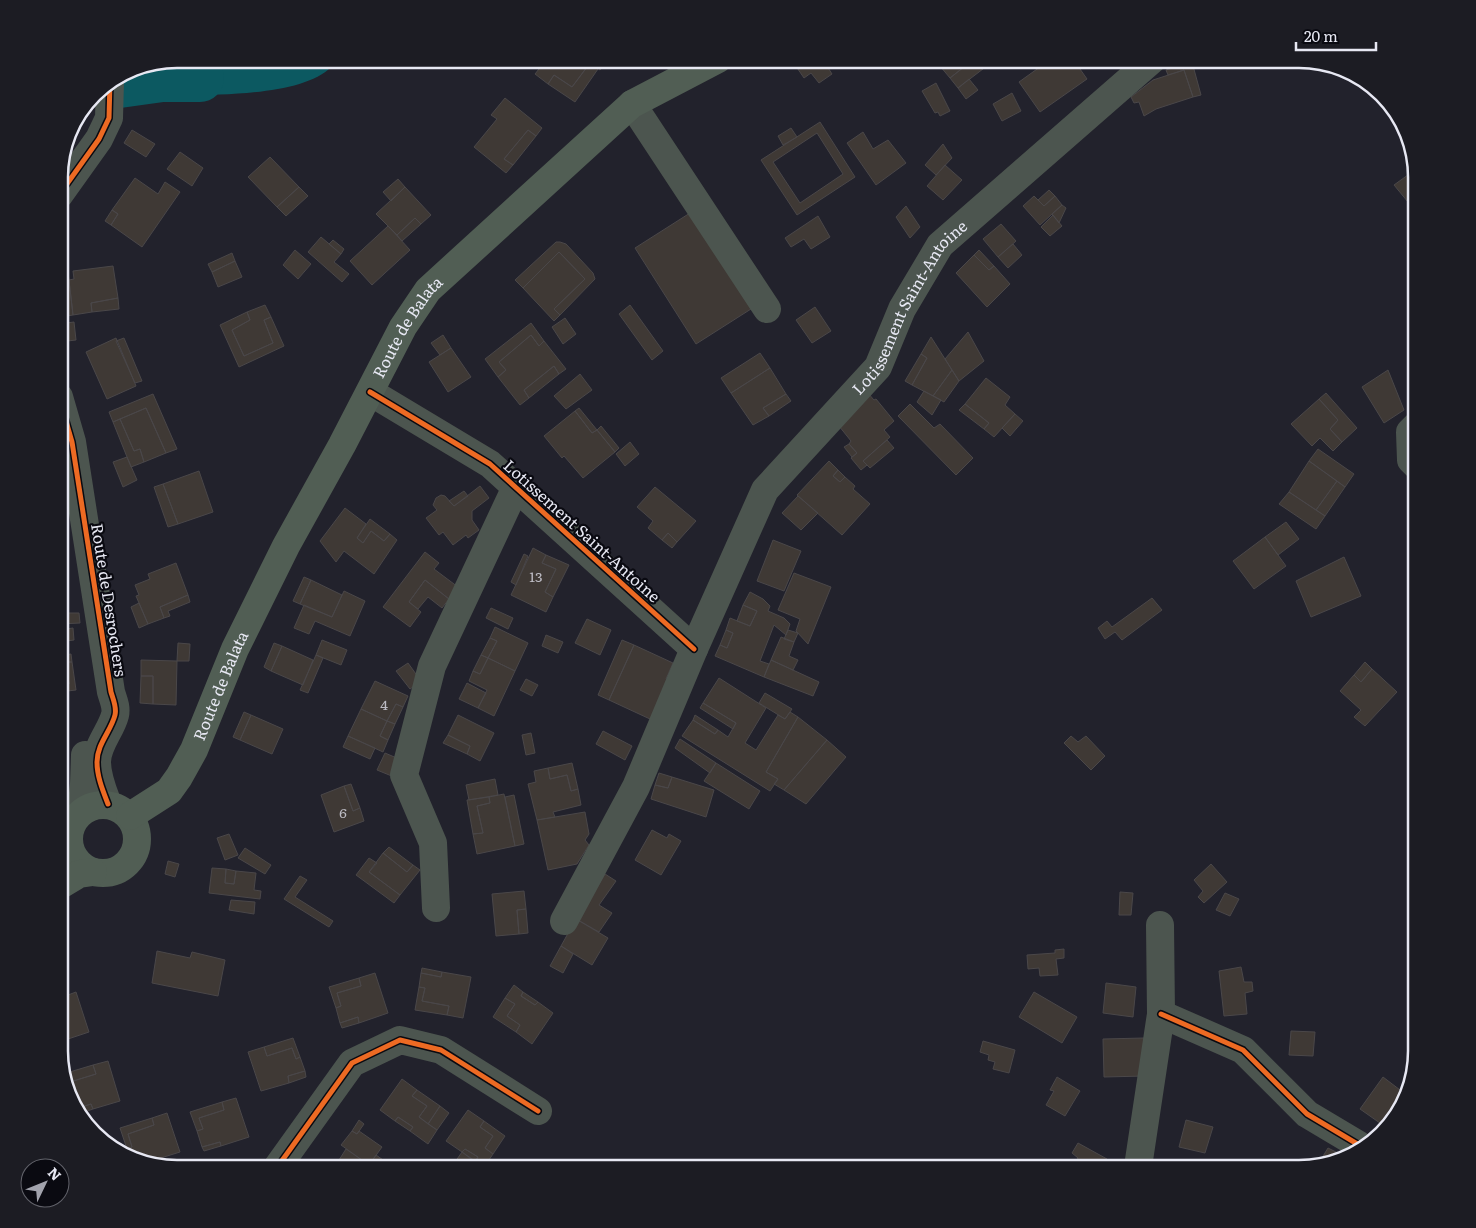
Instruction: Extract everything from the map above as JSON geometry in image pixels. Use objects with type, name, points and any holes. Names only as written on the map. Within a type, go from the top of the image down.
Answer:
[{"type":"main road","name":"Route de Balata","points":[[81,812],[98,804],[119,810],[170,791],[194,750],[235,649],[286,546],[370,392],[403,327],[428,290],[632,104],[701,68]]},
{"type":"main road","name":"Route de Balata","points":[[68,881],[80,874],[114,872],[123,868],[130,861],[138,842],[184,789],[194,750]]},
{"type":"main road","points":[[119,810],[135,824],[138,842]]},
{"type":"main road","points":[[68,836],[70,827],[81,812]]},
{"type":"main road","points":[[68,855],[93,872]]},
{"type":"street","name":"Lotissement Saint-Antoine","points":[[370,392],[490,464],[694,649],[765,490],[878,367],[902,310],[940,245],[1143,68]]},
{"type":"street","points":[[68,182],[99,138],[109,118],[110,90]]},
{"type":"street","points":[[632,104],[767,309]]},
{"type":"street","name":"Route de Desrochers","points":[[68,428],[72,442],[111,692],[116,706],[115,715],[100,747],[97,762],[99,780],[119,810]]},
{"type":"street","name":"Lotissement Saint-Antoine","points":[[436,908],[433,843],[404,775],[432,666],[516,487]]},
{"type":"street","points":[[564,921],[636,787],[694,649]]},
{"type":"street","name":"Route de Desrochers","points":[[81,812],[86,749],[111,692]]},
{"type":"street","points":[[1139,1160],[1161,1014],[1160,925]]},
{"type":"street","points":[[1161,1014],[1243,1050],[1306,1114],[1357,1144]]},
{"type":"street","points":[[282,1160],[352,1063],[400,1040],[441,1050],[538,1112]]},
{"type":"water","points":[[170,68],[330,68],[316,78],[295,85],[242,93],[144,95],[135,83],[134,76],[142,73]]},
{"type":"building","points":[[540,68],[586,68],[572,87],[554,75],[548,84],[535,74]]},
{"type":"building","points":[[586,68],[598,69],[575,102],[548,84],[554,75],[572,87]]},
{"type":"building","points":[[797,68],[828,68],[832,74],[819,83],[811,73],[804,78]]},
{"type":"building","points":[[942,68],[963,68],[950,78]]},
{"type":"building","points":[[963,68],[984,68],[958,88],[950,78]]},
{"type":"building","points":[[1038,68],[1079,68],[1087,79],[1040,112],[1019,82]]},
{"type":"building","points":[[1172,68],[1194,68],[1201,95],[1193,97],[1184,70],[1168,75],[1166,70]]},
{"type":"building","points":[[1184,70],[1193,97],[1156,109],[1144,116],[1139,102],[1134,103],[1131,97],[1153,80]]},
{"type":"building","points":[[969,79],[978,90],[966,99],[958,88]]},
{"type":"building","points":[[936,83],[950,111],[940,116],[938,112],[935,113],[922,91]]},
{"type":"building","points":[[1012,93],[1021,111],[1002,121],[993,104]]},
{"type":"building","points":[[505,98],[542,128],[536,136],[528,130],[504,159],[513,165],[506,173],[474,147],[497,119],[491,115]]},
{"type":"building","points":[[820,122],[855,177],[797,215],[761,160]],"holes":[[[817,133],[843,174],[800,203],[773,162]]]},
{"type":"building","points":[[791,128],[797,137],[783,145],[778,136]]},
{"type":"building","points":[[132,130],[155,144],[146,157],[124,143]]},
{"type":"building","points":[[528,130],[536,136],[513,165],[504,159]]},
{"type":"building","points":[[863,132],[873,149],[888,140],[906,163],[876,185],[847,143]]},
{"type":"building","points":[[943,144],[952,158],[936,175],[925,165]]},
{"type":"building","points":[[180,152],[203,168],[192,186],[167,169]]},
{"type":"building","points":[[270,157],[299,187],[277,207],[248,177]]},
{"type":"building","points":[[945,165],[962,180],[943,200],[927,186]]},
{"type":"building","points":[[1408,175],[1408,202],[1394,185]]},
{"type":"building","points":[[135,178],[158,194],[165,182],[180,192],[142,247],[111,225],[118,214],[112,210]]},
{"type":"building","points":[[398,179],[405,187],[391,201],[383,192]]},
{"type":"building","points":[[299,187],[308,196],[286,216],[277,207]]},
{"type":"building","points":[[405,187],[431,215],[421,224],[415,218],[397,235],[376,214]]},
{"type":"building","points":[[1049,190],[1055,196],[1044,206],[1038,200]]},
{"type":"building","points":[[1034,196],[1044,206],[1055,196],[1062,205],[1040,225],[1023,206]]},
{"type":"building","points":[[1062,205],[1066,208],[1059,223],[1052,214]]},
{"type":"building","points":[[906,206],[920,227],[910,238],[896,217]]},
{"type":"building","points":[[112,210],[118,214],[111,225],[105,221]]},
{"type":"building","points":[[690,213],[751,309],[696,344],[635,248]]},
{"type":"building","points":[[1053,215],[1062,226],[1050,236],[1041,227]]},
{"type":"building","points":[[818,216],[830,237],[811,249],[804,239],[791,247],[785,238]]},
{"type":"building","points":[[415,218],[421,224],[402,241],[397,235]]},
{"type":"building","points":[[1001,224],[1016,241],[998,257],[983,239]]},
{"type":"building","points":[[388,226],[410,250],[372,285],[350,261]]},
{"type":"building","points":[[321,237],[341,254],[334,262],[349,274],[342,282],[308,252]]},
{"type":"building","points":[[333,240],[344,249],[341,254],[329,244]]},
{"type":"building","points":[[556,242],[566,244],[593,273],[595,279],[560,315],[554,309],[585,279],[559,252],[523,288],[515,280]]},
{"type":"building","points":[[1013,244],[1022,255],[1008,268],[998,257]]},
{"type":"building","points":[[295,250],[311,264],[298,279],[283,265]]},
{"type":"building","points":[[979,250],[994,266],[989,270],[974,255]]},
{"type":"building","points":[[559,252],[585,279],[554,309],[560,315],[554,321],[523,288]]},
{"type":"building","points":[[232,253],[235,261],[212,272],[208,264]]},
{"type":"building","points":[[974,255],[989,270],[994,266],[1010,284],[987,307],[956,273]]},
{"type":"building","points":[[235,261],[242,277],[218,287],[212,272]]},
{"type":"building","points":[[113,266],[118,298],[91,303],[92,312],[73,315],[69,280],[74,279],[73,271]]},
{"type":"building","points":[[68,272],[73,315],[68,316]]},
{"type":"building","points":[[118,298],[119,309],[92,312],[91,303]]},
{"type":"building","points":[[265,305],[271,317],[264,320],[273,343],[244,356],[232,330],[250,320],[247,312]]},
{"type":"building","points":[[630,305],[663,351],[652,360],[619,314]]},
{"type":"building","points":[[815,307],[831,331],[812,343],[796,320]]},
{"type":"building","points":[[247,312],[250,320],[232,330],[244,356],[273,343],[264,320],[271,317],[284,346],[239,367],[220,325]]},
{"type":"building","points":[[565,318],[576,334],[563,344],[552,327]]},
{"type":"building","points":[[74,322],[76,340],[68,341],[68,323]]},
{"type":"building","points":[[531,323],[544,341],[539,346],[531,335],[499,362],[506,370],[498,377],[485,359]]},
{"type":"building","points":[[968,332],[984,361],[959,381],[945,359]]},
{"type":"building","points":[[443,335],[451,348],[440,355],[431,343]]},
{"type":"building","points":[[531,335],[539,346],[544,341],[566,369],[559,374],[554,366],[524,390],[529,398],[520,405],[498,377],[506,370],[499,362]]},
{"type":"building","points":[[931,337],[952,370],[933,396],[912,385],[927,358],[921,354]]},
{"type":"building","points":[[116,338],[136,386],[107,399],[86,352]]},
{"type":"building","points":[[124,338],[142,381],[135,383],[116,341]]},
{"type":"building","points":[[451,348],[471,377],[448,392],[429,362]]},
{"type":"building","points":[[760,353],[770,368],[731,393],[721,378]]},
{"type":"building","points":[[921,354],[927,358],[912,385],[905,381]]},
{"type":"building","points":[[554,366],[559,374],[529,398],[524,390]]},
{"type":"building","points":[[770,368],[786,394],[763,408],[769,416],[753,425],[731,393]]},
{"type":"building","points":[[952,370],[959,381],[944,402],[933,396]]},
{"type":"building","points":[[1388,370],[1404,410],[1384,423],[1362,387]]},
{"type":"building","points":[[580,374],[592,390],[566,409],[554,396]]},
{"type":"building","points":[[986,378],[1010,397],[1005,405],[1015,414],[994,437],[984,429],[989,423],[965,404]]},
{"type":"building","points":[[924,391],[941,400],[932,415],[917,402]]},
{"type":"building","points":[[867,392],[874,400],[876,399],[894,421],[884,430],[890,437],[863,461],[867,465],[861,470],[851,458],[857,453],[849,444],[851,441],[839,426]]},
{"type":"building","points":[[1326,393],[1357,428],[1342,442],[1330,429],[1338,420],[1319,399]]},
{"type":"building","points":[[153,394],[177,449],[166,453],[146,408],[113,422],[109,412]]},
{"type":"building","points":[[786,394],[791,401],[769,416],[763,408]]},
{"type":"building","points":[[1319,399],[1338,420],[1330,429],[1342,442],[1333,451],[1320,438],[1312,446],[1291,424]]},
{"type":"building","points":[[910,404],[934,428],[940,424],[973,458],[956,475],[898,416]]},
{"type":"building","points":[[965,404],[989,423],[984,429],[959,410]]},
{"type":"building","points":[[146,408],[166,453],[144,462],[140,449],[134,451],[120,419]]},
{"type":"building","points":[[579,408],[597,430],[592,433],[575,411]]},
{"type":"building","points":[[575,411],[592,433],[597,430],[615,452],[583,478],[564,456],[562,458],[544,436]]},
{"type":"building","points":[[1015,414],[1023,421],[1010,436],[1002,428]]},
{"type":"building","points":[[120,419],[134,451],[140,449],[144,462],[131,467],[113,422]]},
{"type":"building","points":[[601,426],[619,448],[615,452],[597,430]]},
{"type":"building","points":[[887,440],[894,448],[870,468],[863,461]]},
{"type":"building","points":[[630,442],[639,454],[625,466],[616,454]]},
{"type":"building","points":[[849,444],[857,453],[852,457],[844,447]]},
{"type":"building","points":[[1318,449],[1354,474],[1345,487],[1309,461]]},
{"type":"building","points":[[127,457],[137,480],[123,487],[113,462]]},
{"type":"building","points":[[829,461],[838,470],[833,476],[840,482],[845,477],[855,486],[853,489],[870,504],[842,535],[797,495]]},
{"type":"building","points":[[1309,461],[1337,481],[1316,510],[1289,492]]},
{"type":"building","points":[[838,470],[845,477],[840,482],[833,476]]},
{"type":"building","points":[[199,471],[213,512],[178,524],[163,484]]},
{"type":"building","points":[[1337,481],[1345,487],[1325,516],[1316,510]]},
{"type":"building","points":[[163,484],[178,524],[168,527],[154,487]]},
{"type":"building","points":[[480,486],[489,498],[472,511],[472,520],[479,530],[468,538],[466,535],[453,545],[443,532],[439,535],[426,518],[437,510],[433,505],[436,498],[441,495],[445,496],[454,506]]},
{"type":"building","points":[[655,487],[696,521],[677,542],[668,533],[662,540],[648,528],[653,521],[637,507]]},
{"type":"building","points":[[464,491],[468,496],[454,506],[449,501]]},
{"type":"building","points":[[1289,492],[1325,516],[1316,529],[1279,504]]},
{"type":"building","points":[[798,496],[818,513],[801,530],[782,513]]},
{"type":"building","points":[[345,508],[366,524],[357,538],[363,543],[371,531],[384,541],[390,534],[397,540],[374,574],[344,551],[336,562],[320,541]]},
{"type":"building","points":[[370,519],[390,534],[384,541],[371,531],[363,543],[357,538]]},
{"type":"building","points":[[1286,522],[1299,539],[1278,555],[1265,537]]},
{"type":"building","points":[[668,533],[677,542],[672,548],[662,540]]},
{"type":"building","points":[[1265,537],[1286,566],[1254,589],[1233,561]]},
{"type":"building","points":[[773,540],[801,551],[784,591],[757,581]]},
{"type":"building","points":[[533,548],[546,555],[542,563],[556,569],[545,592],[553,597],[546,612],[511,595]]},
{"type":"building","points":[[425,552],[439,563],[434,569],[458,587],[449,599],[425,580],[409,602],[421,612],[410,627],[383,607]]},
{"type":"building","points":[[524,554],[528,556],[516,585],[511,582]]},
{"type":"building","points":[[546,555],[569,565],[553,597],[545,592],[556,569],[542,563]]},
{"type":"building","points":[[1344,557],[1361,596],[1311,617],[1296,581]]},
{"type":"building","points":[[176,563],[188,595],[160,607],[164,618],[148,624],[136,596],[139,595],[135,585],[150,579],[148,574]]},
{"type":"building","points":[[794,573],[831,587],[808,644],[796,631],[800,619],[778,610]]},
{"type":"building","points":[[304,577],[311,580],[300,604],[293,601]]},
{"type":"building","points":[[311,580],[342,595],[332,617],[300,604]]},
{"type":"building","points":[[425,580],[449,599],[442,608],[428,597],[418,609],[409,602]]},
{"type":"building","points":[[344,591],[365,601],[350,636],[315,621],[309,634],[294,628],[304,605],[332,617]]},
{"type":"building","points":[[750,592],[763,599],[770,606],[768,611],[784,618],[790,624],[786,635],[774,625],[760,661],[769,664],[764,677],[715,656],[720,645],[727,648],[733,633],[726,630],[730,618],[750,626],[757,611],[743,605]]},
{"type":"building","points":[[188,595],[190,602],[168,611],[170,616],[164,618],[160,607]]},
{"type":"building","points":[[1152,598],[1162,610],[1122,640],[1115,632],[1105,639],[1098,628],[1107,621],[1112,627]]},
{"type":"building","points":[[139,603],[148,624],[139,628],[131,607]]},
{"type":"building","points":[[743,605],[757,611],[750,626],[737,621]]},
{"type":"building","points":[[491,608],[513,618],[508,629],[486,618]]},
{"type":"building","points":[[68,613],[79,613],[80,623],[68,624]]},
{"type":"building","points":[[587,619],[611,630],[600,655],[575,643]]},
{"type":"building","points":[[495,627],[528,643],[515,671],[488,658],[497,641],[490,638]]},
{"type":"building","points":[[73,628],[74,640],[68,641],[68,629]]},
{"type":"building","points":[[726,630],[733,633],[727,648],[720,645]]},
{"type":"building","points":[[788,630],[798,633],[794,642],[784,639]]},
{"type":"building","points":[[546,635],[563,642],[558,653],[542,646]]},
{"type":"building","points":[[781,637],[794,642],[789,656],[798,660],[793,670],[771,660]]},
{"type":"building","points":[[490,638],[497,641],[488,658],[481,655]]},
{"type":"building","points":[[322,640],[347,650],[341,665],[316,655]]},
{"type":"building","points":[[622,640],[634,645],[609,700],[598,695]]},
{"type":"building","points":[[178,643],[190,644],[189,661],[177,661]]},
{"type":"building","points":[[274,643],[282,646],[271,671],[264,667]]},
{"type":"building","points":[[634,645],[673,663],[666,679],[672,683],[650,719],[609,700]]},
{"type":"building","points":[[282,646],[313,660],[303,685],[271,671]]},
{"type":"building","points":[[68,654],[71,654],[72,662],[68,662]]},
{"type":"building","points":[[316,655],[323,658],[308,693],[300,690]]},
{"type":"building","points":[[481,655],[488,658],[480,674],[473,671]]},
{"type":"building","points":[[488,658],[515,671],[494,716],[478,708],[487,690],[469,681],[473,671],[480,674]]},
{"type":"building","points":[[141,660],[177,661],[176,705],[153,704],[153,676],[141,676]]},
{"type":"building","points":[[771,660],[819,682],[813,696],[764,677]]},
{"type":"building","points":[[68,662],[72,662],[76,690],[68,691]]},
{"type":"building","points":[[1365,662],[1372,669],[1361,682],[1354,675]]},
{"type":"building","points":[[408,663],[421,681],[410,689],[396,671]]},
{"type":"building","points":[[1372,669],[1397,692],[1365,726],[1354,717],[1361,710],[1340,691],[1354,675],[1361,682]]},
{"type":"building","points":[[141,676],[153,676],[153,704],[140,703]]},
{"type":"building","points":[[719,678],[766,708],[745,743],[756,750],[778,715],[785,719],[790,712],[798,717],[766,772],[778,779],[770,791],[682,736],[693,720],[715,734],[718,730],[728,737],[736,723],[703,703]]},
{"type":"building","points":[[526,679],[538,685],[532,696],[520,690]]},
{"type":"building","points":[[375,681],[408,696],[403,707],[396,704],[387,721],[361,709]]},
{"type":"building","points":[[467,683],[486,693],[478,708],[459,699]]},
{"type":"building","points":[[765,693],[792,709],[785,719],[759,703]]},
{"type":"building","points":[[703,703],[736,723],[733,729],[700,708]]},
{"type":"building","points":[[396,704],[403,707],[395,724],[387,721]]},
{"type":"building","points":[[361,709],[387,721],[380,736],[388,740],[383,752],[348,736]]},
{"type":"building","points":[[244,712],[251,715],[240,740],[233,737]]},
{"type":"building","points":[[251,715],[283,729],[272,754],[240,740]]},
{"type":"building","points":[[458,715],[494,733],[480,761],[467,754],[470,746],[448,735]]},
{"type":"building","points":[[695,715],[718,730],[715,734],[693,720]]},
{"type":"building","points":[[798,717],[827,740],[784,790],[774,784],[778,779],[766,772]]},
{"type":"building","points":[[387,721],[395,724],[388,740],[380,736]]},
{"type":"building","points":[[603,731],[632,746],[625,760],[596,744]]},
{"type":"building","points":[[531,733],[535,753],[526,755],[522,735]]},
{"type":"building","points":[[448,735],[470,746],[467,754],[443,743]]},
{"type":"building","points":[[348,736],[375,748],[370,759],[343,747]]},
{"type":"building","points":[[1071,736],[1078,742],[1086,736],[1105,756],[1091,770],[1064,743]]},
{"type":"building","points":[[680,739],[716,763],[710,773],[675,748]]},
{"type":"building","points":[[827,740],[846,757],[806,804],[784,790]]},
{"type":"building","points":[[385,753],[406,762],[399,779],[377,770]]},
{"type":"building","points":[[572,763],[578,789],[571,791],[567,775],[550,779],[548,768]]},
{"type":"building","points":[[716,763],[760,791],[749,809],[704,781]]},
{"type":"building","points":[[548,768],[550,779],[567,775],[571,791],[578,789],[581,805],[553,812],[555,817],[537,820],[528,784],[536,782],[534,771]]},
{"type":"building","points":[[659,773],[672,777],[668,788],[655,785]]},
{"type":"building","points":[[672,777],[714,790],[706,817],[651,799],[655,785],[668,788]]},
{"type":"building","points":[[495,779],[498,795],[469,800],[466,785]]},
{"type":"building","points":[[351,784],[360,808],[353,811],[344,786]]},
{"type":"building","points":[[344,786],[353,811],[360,808],[364,821],[334,832],[321,795]]},
{"type":"building","points":[[504,794],[515,846],[477,854],[473,834],[483,833],[477,806],[490,803],[489,797]]},
{"type":"building","points":[[514,795],[524,844],[515,846],[505,797]]},
{"type":"building","points":[[489,797],[490,803],[477,806],[483,833],[473,834],[467,800]]},
{"type":"building","points":[[585,812],[589,834],[585,840],[589,845],[577,864],[548,870],[537,820]]},
{"type":"building","points":[[652,830],[667,838],[669,834],[681,841],[661,875],[635,860]]},
{"type":"building","points":[[229,834],[238,855],[225,860],[217,838]]},
{"type":"building","points":[[389,847],[413,865],[407,872],[383,853]]},
{"type":"building","points":[[245,848],[271,865],[265,874],[238,858]]},
{"type":"building","points":[[383,853],[407,872],[413,865],[420,870],[400,895],[369,872]]},
{"type":"building","points":[[369,858],[377,863],[369,872],[400,895],[394,903],[356,875]]},
{"type":"building","points":[[168,861],[179,864],[175,877],[165,874]]},
{"type":"building","points":[[1211,864],[1227,882],[1204,903],[1198,897],[1203,891],[1194,880]]},
{"type":"building","points":[[212,868],[226,869],[225,883],[234,884],[236,871],[256,873],[254,890],[261,891],[260,899],[209,893]]},
{"type":"building","points":[[226,869],[236,871],[234,884],[225,883]]},
{"type":"building","points":[[605,874],[616,881],[599,905],[612,913],[599,932],[578,920]]},
{"type":"building","points":[[300,876],[307,880],[295,897],[333,921],[329,927],[284,899]]},
{"type":"building","points":[[524,891],[526,909],[517,910],[519,934],[496,936],[492,894]]},
{"type":"building","points":[[1120,892],[1133,893],[1131,915],[1119,915]]},
{"type":"building","points":[[1225,893],[1239,899],[1230,916],[1216,910]]},
{"type":"building","points":[[231,900],[255,902],[254,914],[229,910]]},
{"type":"building","points":[[526,909],[528,933],[519,934],[517,910]]},
{"type":"building","points":[[576,919],[608,938],[592,965],[561,946]]},
{"type":"building","points":[[561,946],[573,954],[563,973],[550,966]]},
{"type":"building","points":[[1064,949],[1064,958],[1056,959],[1058,975],[1040,976],[1039,968],[1028,969],[1027,955],[1055,953],[1055,950]]},
{"type":"building","points":[[157,951],[190,958],[192,952],[225,960],[218,996],[152,983]]},
{"type":"building","points":[[1241,967],[1244,982],[1252,982],[1253,991],[1245,993],[1247,1014],[1224,1016],[1219,971]]},
{"type":"building","points":[[422,968],[442,972],[441,977],[421,973]]},
{"type":"building","points":[[442,972],[471,977],[463,1018],[447,1015],[449,1006],[422,1001],[425,988],[419,987],[421,973],[441,977]]},
{"type":"building","points":[[375,973],[388,1013],[359,1023],[358,1017],[340,1023],[336,1008],[341,1006],[337,993],[361,986],[359,978]]},
{"type":"building","points":[[359,978],[361,986],[337,993],[341,1006],[336,1008],[329,987]]},
{"type":"building","points":[[1106,983],[1136,987],[1133,1017],[1103,1013]]},
{"type":"building","points":[[514,985],[523,992],[521,996],[535,1005],[538,1002],[553,1013],[532,1044],[516,1032],[520,1025],[507,1016],[515,1004],[505,998]]},
{"type":"building","points":[[419,987],[425,988],[422,1001],[449,1006],[447,1015],[415,1010]]},
{"type":"building","points":[[76,992],[89,1032],[68,1039],[68,995]]},
{"type":"building","points":[[523,992],[538,1002],[535,1005],[521,996]]},
{"type":"building","points":[[1034,992],[1077,1017],[1062,1043],[1019,1017]]},
{"type":"building","points":[[505,998],[515,1004],[507,1016],[520,1025],[516,1032],[493,1017]]},
{"type":"building","points":[[358,1017],[359,1023],[342,1028],[340,1023]]},
{"type":"building","points":[[1291,1031],[1315,1032],[1313,1056],[1289,1055]]},
{"type":"building","points":[[293,1038],[300,1057],[296,1059],[292,1048],[267,1056],[264,1047]]},
{"type":"building","points":[[1144,1038],[1145,1076],[1104,1077],[1103,1039]]},
{"type":"building","points":[[983,1041],[1015,1050],[1009,1073],[993,1069],[995,1062],[988,1060],[989,1055],[980,1052]]},
{"type":"building","points":[[264,1047],[267,1056],[292,1048],[296,1059],[300,1057],[305,1071],[288,1076],[289,1083],[261,1091],[248,1052]]},
{"type":"building","points":[[108,1061],[120,1101],[93,1109],[91,1104],[82,1107],[72,1081],[96,1074],[93,1065]]},
{"type":"building","points":[[93,1065],[96,1074],[72,1081],[70,1072]]},
{"type":"building","points":[[305,1071],[306,1077],[289,1083],[288,1076]]},
{"type":"building","points":[[1057,1077],[1080,1091],[1065,1116],[1046,1105],[1054,1091],[1050,1090]]},
{"type":"building","points":[[1383,1077],[1401,1091],[1394,1106],[1381,1123],[1360,1109]]},
{"type":"building","points":[[402,1079],[417,1090],[412,1096],[427,1106],[419,1117],[437,1130],[428,1144],[410,1131],[413,1127],[398,1117],[395,1121],[380,1110]]},
{"type":"building","points":[[417,1090],[440,1106],[428,1124],[419,1117],[427,1106],[412,1096]]},
{"type":"building","points":[[236,1098],[249,1137],[221,1146],[220,1142],[202,1147],[197,1131],[203,1129],[199,1118],[224,1110],[222,1102]]},
{"type":"building","points":[[222,1102],[224,1110],[199,1118],[203,1129],[197,1131],[190,1112]]},
{"type":"building","points":[[91,1104],[93,1109],[86,1112],[82,1107]]},
{"type":"building","points":[[440,1106],[449,1113],[437,1130],[428,1124]]},
{"type":"building","points":[[468,1110],[484,1121],[480,1127],[493,1136],[485,1148],[493,1154],[489,1160],[476,1160],[478,1157],[465,1149],[462,1152],[446,1141]]},
{"type":"building","points":[[167,1113],[180,1152],[159,1159],[142,1155],[128,1149],[132,1147],[128,1134],[154,1125],[152,1118]]},
{"type":"building","points":[[398,1117],[413,1127],[410,1131],[395,1121]]},
{"type":"building","points":[[152,1118],[154,1125],[128,1134],[132,1147],[128,1149],[120,1128]]},
{"type":"building","points":[[359,1120],[364,1124],[357,1134],[352,1131]]},
{"type":"building","points":[[1186,1120],[1213,1127],[1205,1153],[1179,1147]]},
{"type":"building","points":[[484,1121],[505,1136],[493,1154],[485,1148],[493,1136],[480,1127]]},
{"type":"building","points":[[352,1131],[357,1134],[359,1131],[382,1147],[373,1160],[362,1160],[341,1145]]},
{"type":"building","points":[[220,1142],[221,1146],[204,1151],[202,1147]]},
{"type":"building","points":[[1078,1143],[1107,1159],[1077,1160],[1078,1158],[1072,1153]]},
{"type":"building","points":[[1328,1148],[1338,1153],[1334,1155],[1322,1158]]},
{"type":"building","points":[[346,1149],[362,1160],[339,1160]]},
{"type":"building","points":[[465,1149],[478,1157],[476,1160],[472,1160],[462,1152]]},
{"type":"building","points":[[462,1152],[474,1160],[456,1160]]},
{"type":"building","points":[[376,1155],[383,1160],[372,1160]]},
{"type":"waterway","points":[[120,84],[162,78],[200,78]]},
{"type":"cycle path","points":[[68,182],[99,139],[109,118],[110,90]]},
{"type":"cycle path","points":[[370,392],[490,464],[694,649]]},
{"type":"cycle path","points":[[68,428],[72,442],[111,692],[116,709],[113,721],[99,749],[97,762],[99,778],[108,804]]},
{"type":"cycle path","points":[[1161,1014],[1243,1050],[1307,1114],[1357,1144]]},
{"type":"cycle path","points":[[282,1160],[352,1063],[400,1040],[441,1050],[538,1111]]}]
